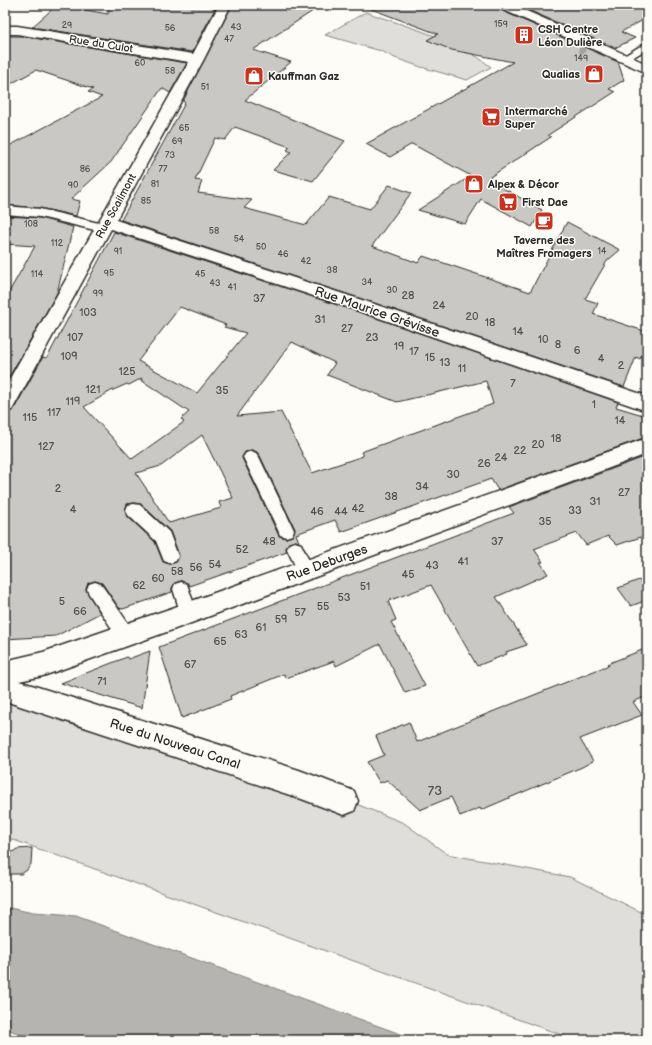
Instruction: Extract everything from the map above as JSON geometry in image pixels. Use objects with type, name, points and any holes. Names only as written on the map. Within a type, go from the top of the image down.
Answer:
[{"type":"street","name":"Rue Scailmont","points":[[5,405],[197,59],[225,5]]},
{"type":"street","points":[[503,5],[647,69]]},
{"type":"street","name":"Rue du Culot","points":[[5,30],[17,30],[197,59]]},
{"type":"street","name":"Rue Maurice Grévisse","points":[[105,225],[365,307],[647,404]]},
{"type":"street","name":"Rue Deburges","points":[[5,673],[43,664],[126,635],[306,571],[647,446]]},
{"type":"street","name":"Rue du Nouveau Canal","points":[[5,689],[299,784],[344,801]]},
{"type":"lane","points":[[624,59],[647,45]]},
{"type":"lane","points":[[5,210],[40,213],[105,225]]},
{"type":"lane","points":[[251,456],[286,530]]},
{"type":"lane","points":[[134,510],[163,537],[170,556]]},
{"type":"lane","points":[[295,549],[306,571]]},
{"type":"lane","points":[[95,589],[126,635]]},
{"type":"lane","points":[[181,589],[188,613]]},
{"type":"shaded area","points":[[366,12],[447,41],[478,57],[491,67],[467,80],[421,67],[395,58],[381,51],[325,35]]},
{"type":"shaded area","points":[[5,688],[346,800],[404,823],[447,854],[570,877],[647,915],[647,1040],[576,1040],[5,837]]},
{"type":"shaded area","points":[[5,907],[33,913],[76,916],[417,1040],[34,1040],[5,1028]]},
{"type":"building","points":[[57,5],[108,14],[109,5],[217,5],[192,52],[32,27]]},
{"type":"building","points":[[232,5],[322,5],[253,50],[291,62],[245,100],[345,141],[313,181],[273,170],[291,152],[287,150],[290,147],[235,127],[225,140],[215,138],[195,180],[202,181],[198,193],[252,200],[244,208],[306,225],[329,197],[370,209],[389,185],[411,193],[372,246],[418,263],[423,256],[530,292],[567,222],[620,250],[607,261],[585,299],[598,303],[593,314],[647,332],[647,343],[640,359],[636,357],[624,387],[121,220],[185,103],[183,101]]},
{"type":"building","points":[[366,5],[496,5],[498,9],[618,62],[624,80],[609,89],[615,92],[548,135],[551,137],[487,179],[542,210],[532,227],[481,199],[465,224],[418,210],[471,176],[412,144],[390,157],[366,144],[513,62],[452,50],[427,40],[438,34],[366,7]]},
{"type":"building","points":[[517,5],[647,5],[647,18],[621,32],[635,38],[615,48]]},
{"type":"building","points":[[5,36],[21,36],[187,63],[170,93],[162,88],[111,162],[71,199],[80,201],[76,216],[40,208],[5,205],[5,148],[102,97],[88,92],[93,89],[36,70],[5,87]]},
{"type":"building","points":[[5,216],[40,218],[73,227],[57,293],[5,384],[5,299],[35,246],[5,244]]},
{"type":"building","points":[[114,232],[359,312],[618,402],[616,407],[643,415],[646,437],[498,490],[491,479],[341,532],[335,520],[296,534],[299,542],[295,541],[289,543],[286,548],[287,552],[189,586],[187,583],[181,581],[175,583],[172,588],[172,592],[123,609],[119,608],[102,583],[95,581],[88,583],[86,590],[100,613],[56,636],[5,639],[5,413],[13,411],[43,357],[47,358]],"holes":[[[180,307],[226,325],[224,327],[246,333],[197,393],[138,361]],[[292,342],[335,363],[327,375],[397,402],[486,381],[493,404],[361,452],[363,456],[312,473],[281,412],[237,416]],[[142,378],[141,380],[189,412],[181,419],[184,422],[132,459],[84,407],[111,391],[127,384],[129,385]],[[202,435],[233,498],[219,502],[221,508],[169,523],[136,473],[161,466]],[[252,450],[257,452],[260,456],[295,529],[292,536],[286,538],[279,536],[242,458],[245,452]],[[127,504],[141,504],[170,531],[179,555],[176,562],[170,564],[163,562],[155,542],[127,516],[125,511]]]},
{"type":"building","points":[[647,456],[647,535],[617,545],[608,536],[586,545],[577,533],[534,549],[543,562],[540,562],[548,574],[496,597],[527,645],[506,652],[507,654],[477,666],[431,585],[388,601],[396,620],[391,622],[425,686],[405,693],[380,644],[336,666],[334,661],[286,678],[284,674],[230,696],[231,699],[182,718],[159,647],[514,513],[509,507]]},
{"type":"building","points":[[639,580],[647,591],[647,600],[631,606],[618,588]]},
{"type":"building","points":[[647,648],[647,696],[633,702],[642,715],[580,739],[593,761],[481,810],[480,808],[460,816],[451,797],[420,810],[387,780],[380,783],[367,762],[384,755],[376,736],[409,722],[417,742],[609,665],[607,664]]},
{"type":"building","points":[[150,651],[142,708],[61,683],[127,657],[128,659]]},
{"type":"building","points":[[32,848],[31,864],[27,870],[21,874],[6,874],[7,860],[11,853],[17,849]]},
{"type":"place","name":"CSH Centre Léon Dulière","points":[[524,35]]},
{"type":"place","name":"Qualias","points":[[594,74]]},
{"type":"place","name":"Kauffman Gaz","points":[[254,76]]},
{"type":"place","name":"Intermarché Super","points":[[491,117]]},
{"type":"place","name":"Alpex & Décor","points":[[474,184]]},
{"type":"place","name":"First Dae","points":[[508,202]]},
{"type":"place","name":"Taverne des Maîtres Fromagers","points":[[544,221]]}]
